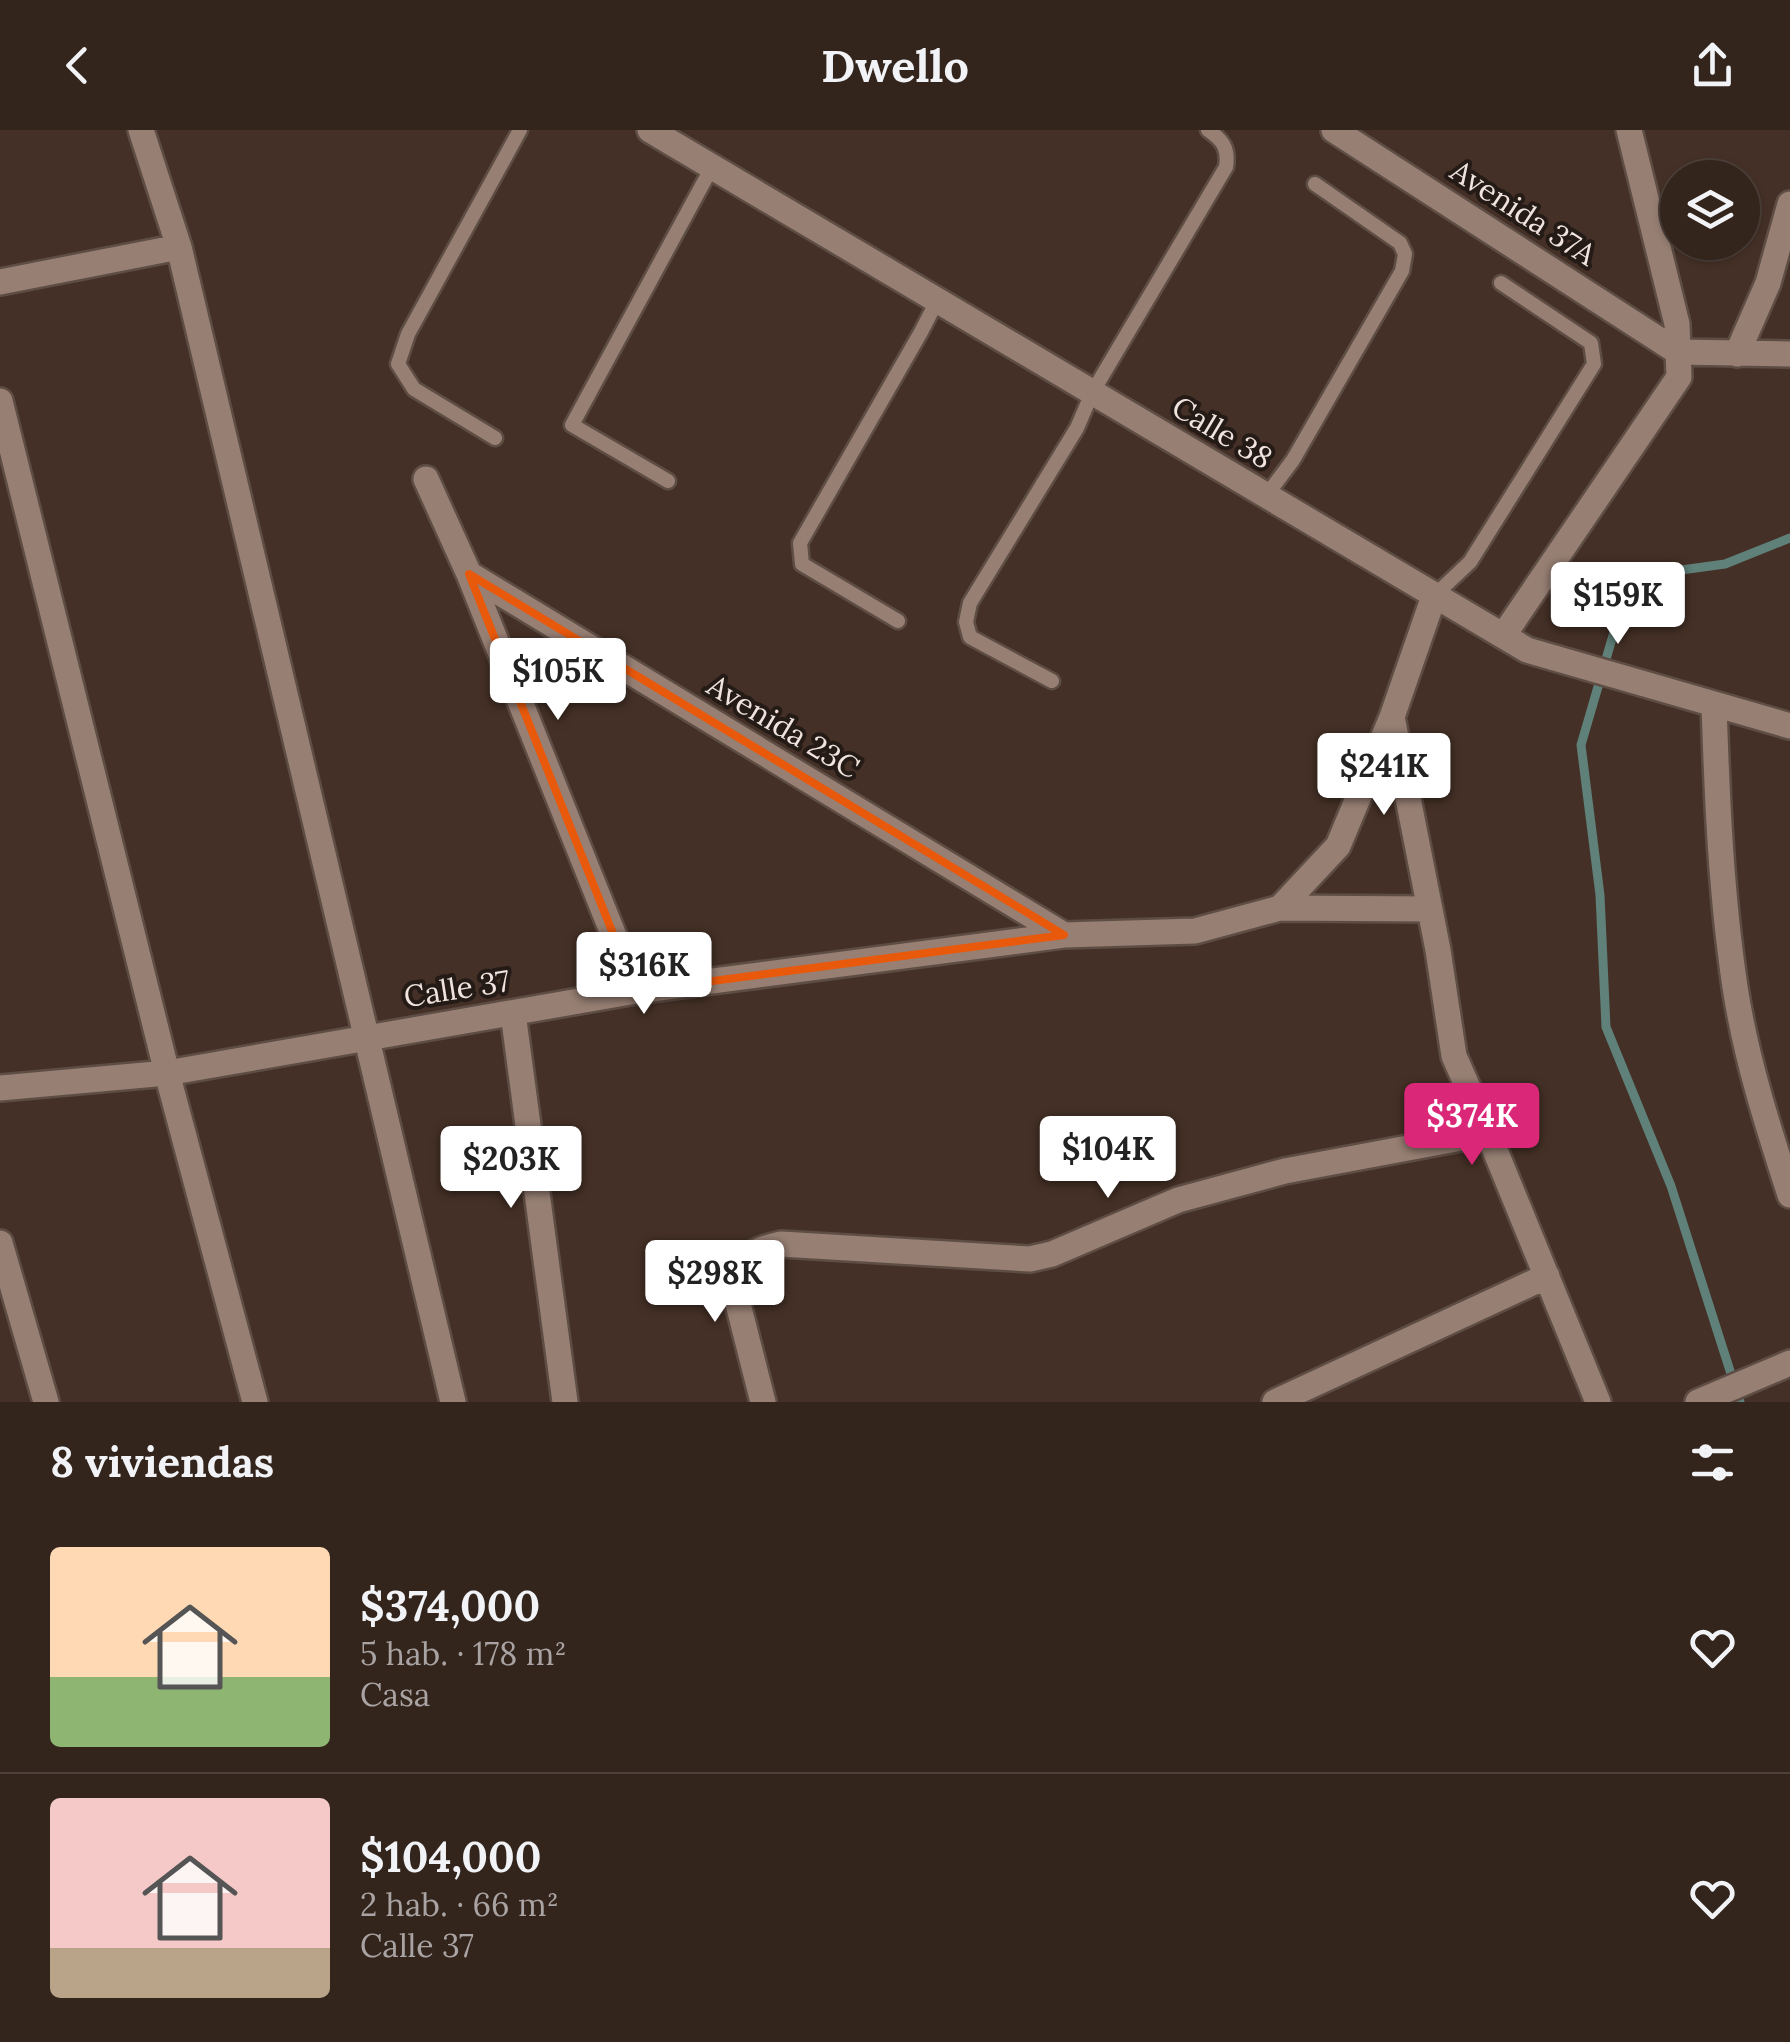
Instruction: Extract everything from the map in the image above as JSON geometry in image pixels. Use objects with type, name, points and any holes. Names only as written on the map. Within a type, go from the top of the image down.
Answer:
[{"type":"street","points":[[141,130],[179,247],[453,1402]]},
{"type":"street","name":"Calle 38","points":[[650,130],[1527,650],[1790,726]]},
{"type":"street","name":"Avenida 37A","points":[[1334,130],[1678,352]]},
{"type":"street","points":[[1502,636],[1678,377],[1677,324],[1629,130]]},
{"type":"street","points":[[1736,354],[1768,283],[1790,204]]},
{"type":"street","points":[[0,282],[179,247]]},
{"type":"street","points":[[1678,352],[1790,354]]},
{"type":"street","points":[[0,402],[167,1073],[255,1402]]},
{"type":"street","points":[[426,479],[469,574],[636,991]]},
{"type":"street","name":"Avenida 23C","points":[[469,574],[1064,935]]},
{"type":"street","points":[[1280,908],[1338,846],[1392,717],[1434,596]]},
{"type":"street","points":[[1714,704],[1719,847],[1736,990],[1760,1104],[1790,1196]]},
{"type":"street","points":[[1392,717],[1454,1056],[1598,1402]]},
{"type":"street","name":"Calle 37","points":[[0,1088],[167,1073],[636,991],[1064,935],[1196,931],[1280,908],[1430,910]]},
{"type":"street","points":[[513,1013],[565,1402]]},
{"type":"street","points":[[763,1402],[735,1292],[736,1274],[746,1258],[758,1249],[781,1244],[1030,1259],[1052,1254],[1178,1200],[1285,1172],[1488,1133]]},
{"type":"street","points":[[0,1243],[46,1402]]},
{"type":"street","points":[[1275,1402],[1546,1276]]},
{"type":"street","points":[[1698,1402],[1789,1364]]},
{"type":"lane","points":[[495,438],[414,389],[398,364],[408,334],[520,130]]},
{"type":"lane","points":[[1052,682],[970,638],[966,622],[970,604],[1077,428],[1092,393],[1226,168],[1228,155],[1221,138],[1208,130]]},
{"type":"lane","points":[[668,481],[572,426],[712,167]]},
{"type":"lane","points":[[1266,496],[1293,460],[1402,270],[1405,254],[1400,243],[1315,184]]},
{"type":"lane","points":[[1434,596],[1470,562],[1594,364],[1590,342],[1501,283]]},
{"type":"lane","points":[[898,621],[802,564],[800,543],[937,301]]},
{"type":"highlighted area","points":[[469,574],[1064,935],[636,991]]},
{"type":"waterway","points":[[1740,1402],[1671,1186],[1606,1027],[1600,895],[1581,745],[1630,577],[1725,564],[1790,538]]}]
